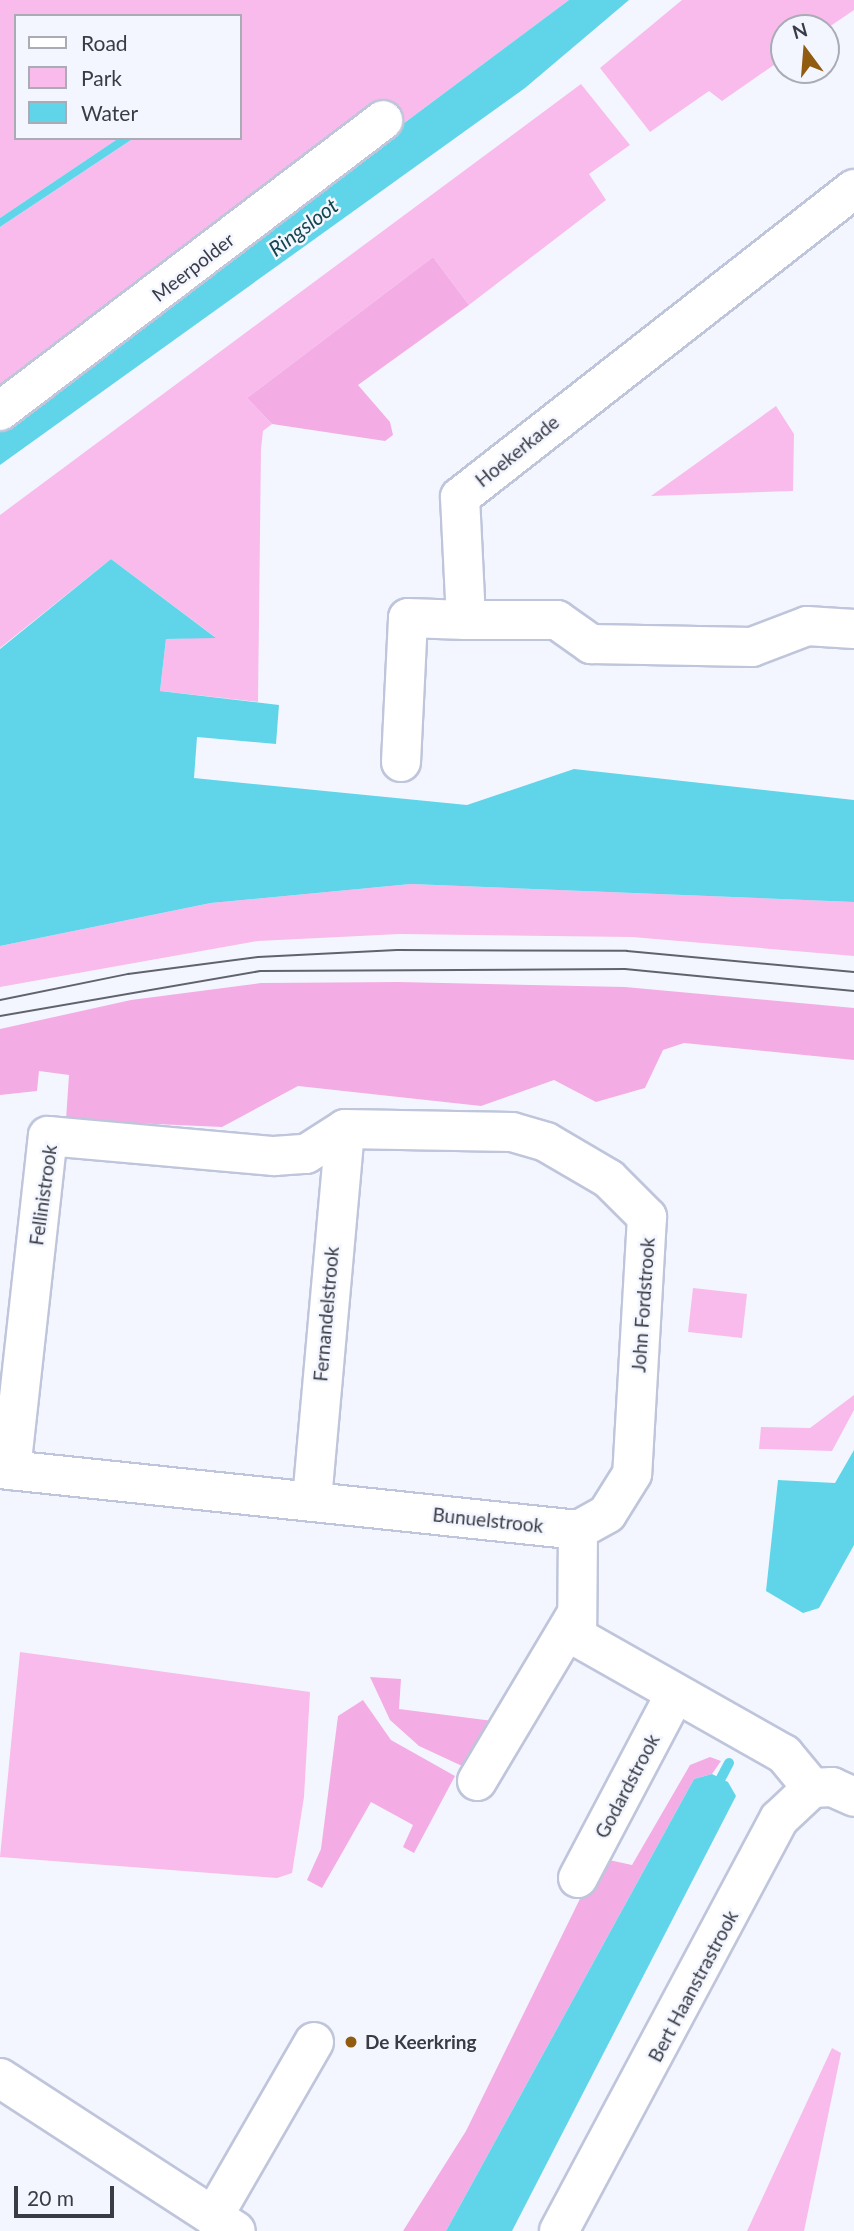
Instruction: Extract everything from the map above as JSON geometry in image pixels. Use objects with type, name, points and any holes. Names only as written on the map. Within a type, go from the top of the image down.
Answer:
[{"type":"street","name":"Meerpolder","points":[[0,411],[383,120]]},
{"type":"street","name":"Hoekerkade","points":[[467,620],[460,497],[854,189]]},
{"type":"street","points":[[401,762],[408,618],[557,620],[590,644],[752,647],[807,626],[854,629]]},
{"type":"street","name":"Fellinistrook","points":[[5,1469],[50,1127],[274,1156],[306,1154],[345,1129]]},
{"type":"street","name":"Fernandelstrook","points":[[312,1500],[345,1129]]},
{"type":"street","name":"John Fordstrook","points":[[345,1129],[512,1132],[546,1142],[610,1179],[647,1217],[632,1474],[607,1514],[578,1530]]},
{"type":"street","name":"Bunuelstrook","points":[[5,1469],[578,1530]]},
{"type":"street","points":[[578,1530],[574,1618],[577,1637],[784,1754],[812,1788],[832,1787],[854,1797]]},
{"type":"street","points":[[477,1781],[574,1618]]},
{"type":"street","name":"Godardstrook","points":[[578,1878],[675,1693]]},
{"type":"street","name":"Bert Haanstrastrook","points":[[559,2231],[779,1819],[812,1788]]},
{"type":"street","points":[[0,2078],[224,2224],[314,2042]]},
{"type":"green space","points":[[0,0],[569,0],[0,425],[0,227],[131,140],[242,140],[242,14],[14,14],[14,140],[116,140],[0,218]]},
{"type":"green space","points":[[682,0],[854,0],[854,10],[840,20],[840,14],[770,14],[770,68],[722,101],[709,91],[650,132],[600,68]]},
{"type":"green space","points":[[581,84],[630,145],[589,174],[606,200],[469,305],[433,257],[247,398],[272,424],[263,431],[261,449],[258,702],[160,691],[166,639],[215,637],[111,559],[0,648],[0,515]]},
{"type":"green space","points":[[776,406],[794,434],[793,491],[651,496]]},
{"type":"green space","points":[[411,884],[854,902],[854,956],[632,937],[400,934],[258,941],[0,987],[0,946],[211,903]]},
{"type":"green space","points":[[693,1288],[747,1294],[742,1338],[688,1332]]},
{"type":"green space","points":[[854,1395],[854,1410],[832,1451],[759,1449],[761,1427],[810,1428]]},
{"type":"green space","points":[[20,1652],[310,1692],[304,1797],[292,1873],[277,1878],[0,1857]]},
{"type":"green space","points":[[832,2048],[841,2053],[804,2231],[747,2231]]},
{"type":"shaded area","points":[[433,257],[469,305],[358,385],[390,422],[393,435],[385,441],[272,424],[247,398]]},
{"type":"shaded area","points":[[399,982],[625,987],[854,1008],[854,1060],[684,1043],[663,1050],[645,1088],[596,1102],[554,1080],[481,1106],[298,1086],[222,1127],[66,1120],[69,1075],[39,1071],[37,1091],[0,1095],[0,1029],[131,1000],[261,983]]},
{"type":"shaded area","points":[[370,1677],[401,1679],[399,1709],[501,1722],[475,1772],[419,1746],[390,1720]]},
{"type":"shaded area","points":[[363,1700],[391,1740],[455,1776],[414,1853],[403,1847],[413,1825],[371,1802],[322,1888],[307,1880],[321,1849],[338,1716]]},
{"type":"shaded area","points":[[710,1757],[721,1761],[712,1774],[694,1779],[446,2231],[403,2231],[466,2131],[600,1858],[632,1865],[690,1765]]},
{"type":"water","name":"Ringsloot","points":[[569,0],[629,0],[525,88],[0,465],[0,425]]},
{"type":"water","points":[[116,140],[131,140],[0,227],[0,218]]},
{"type":"water","points":[[111,559],[216,638],[166,639],[160,691],[279,705],[276,744],[197,737],[194,778],[467,805],[574,769],[854,800],[854,902],[411,884],[211,903],[0,946],[0,649]]},
{"type":"water","points":[[854,1450],[854,1545],[819,1608],[803,1613],[766,1591],[778,1480],[835,1483]]},
{"type":"water","points":[[712,1774],[728,1782],[736,1796],[512,2231],[446,2231],[694,1779]]},
{"type":"waterway","points":[[721,1778],[729,1763]]},
{"type":"tram line","points":[[0,1000],[128,974],[258,957],[397,950],[627,951],[854,972]]},
{"type":"tram line","points":[[0,1016],[260,971],[625,969],[854,991]]},
{"type":"place","name":"De Keerkring","points":[[351,2042]]}]
